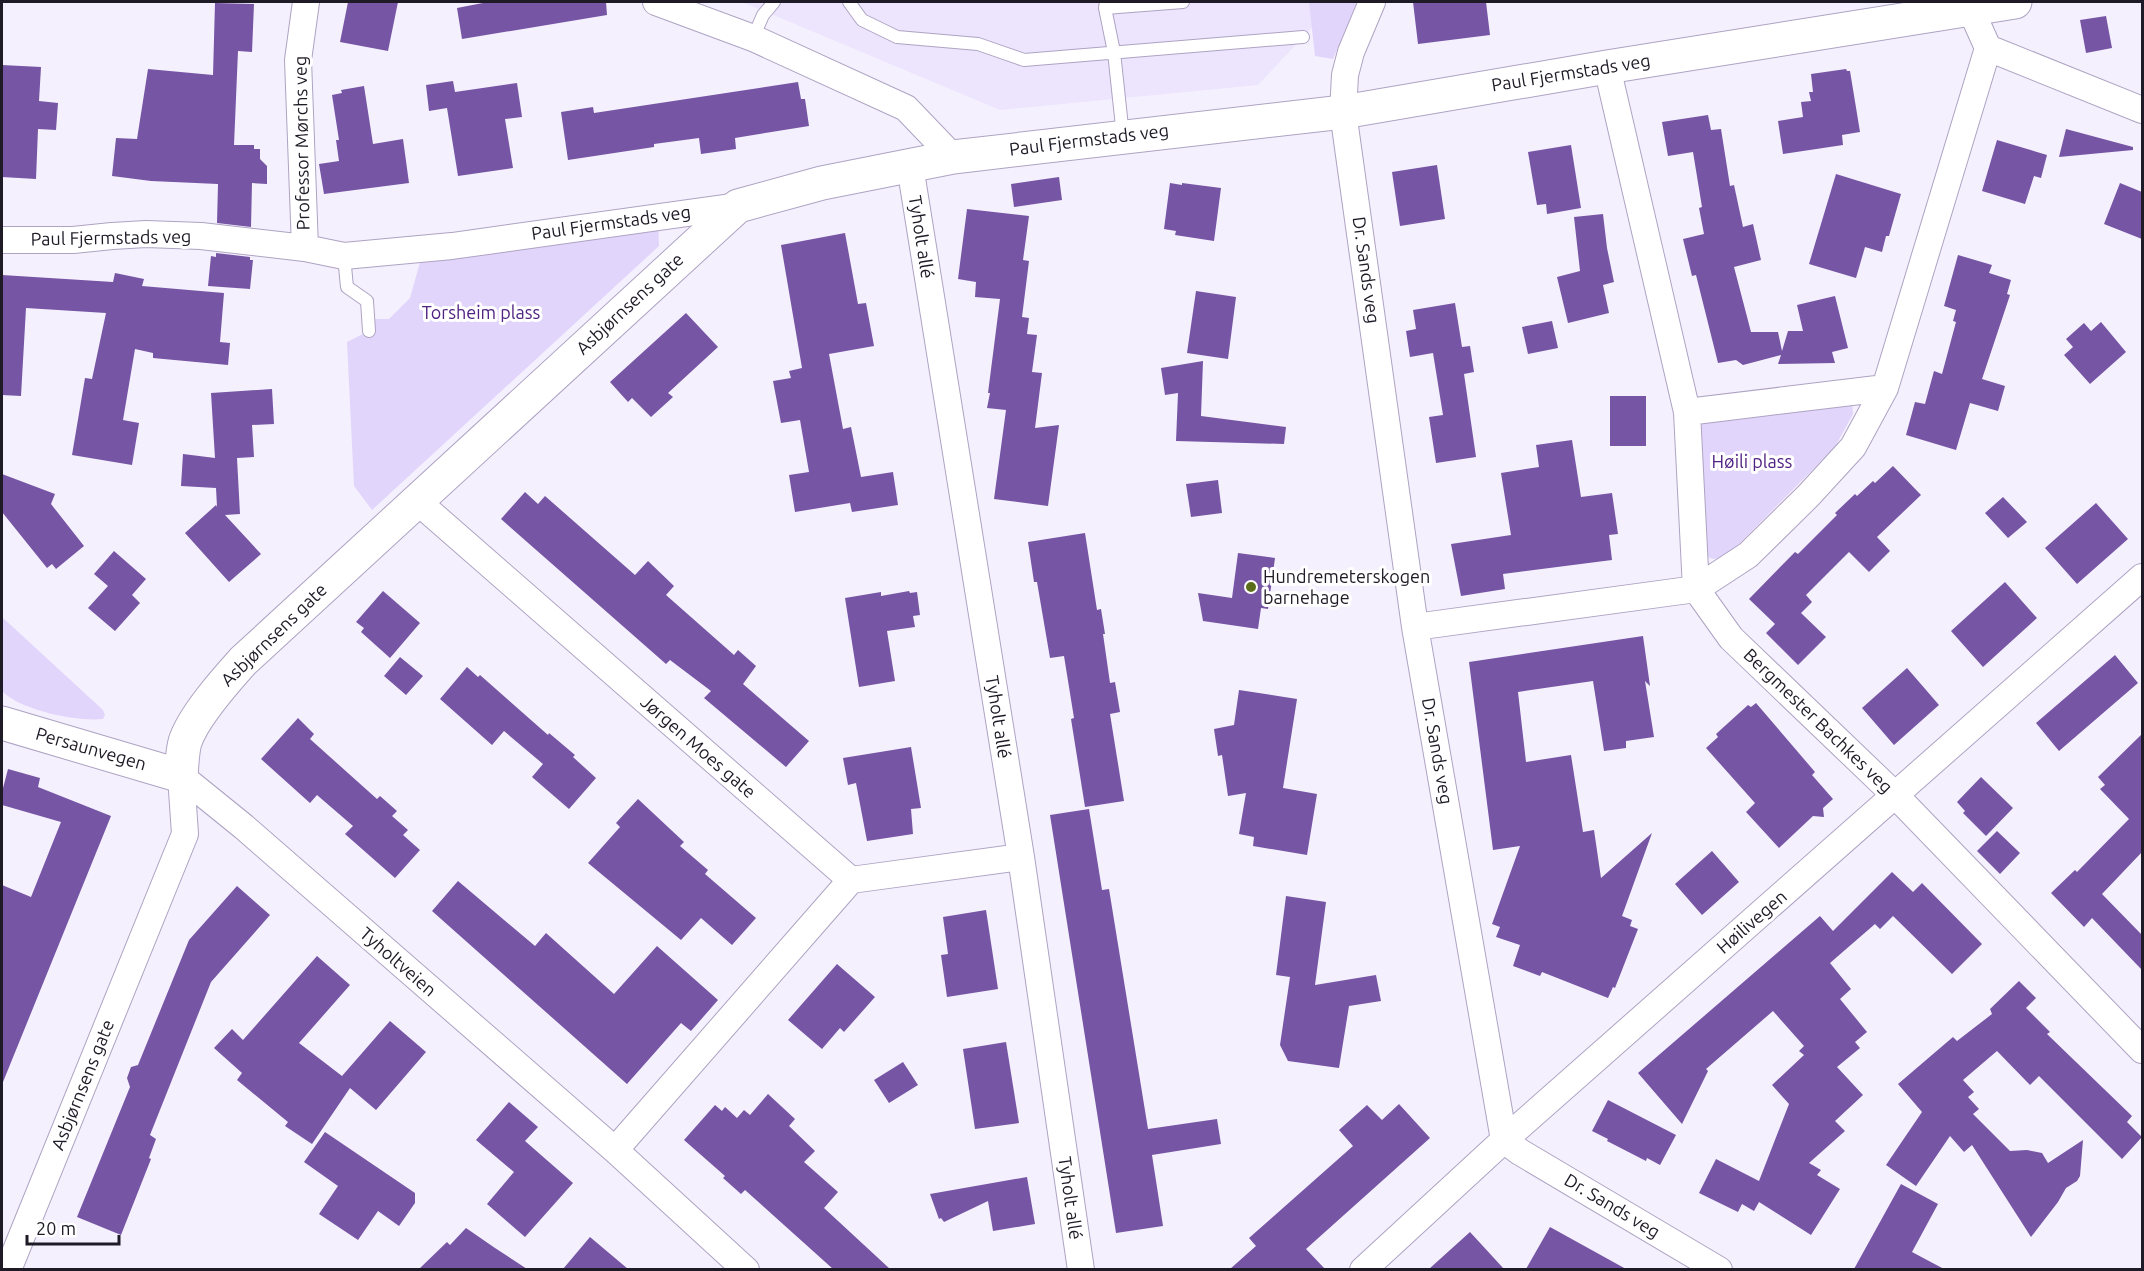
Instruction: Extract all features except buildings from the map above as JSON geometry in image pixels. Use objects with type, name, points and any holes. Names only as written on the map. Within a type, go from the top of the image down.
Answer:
[{"type":"street","name":"Professor Mørchs veg","points":[[305,248],[298,60],[306,2]]},
{"type":"street","points":[[656,2],[753,38],[906,108],[953,157]]},
{"type":"street","name":"Dr. Sands veg","points":[[1371,2],[1351,52],[1345,75],[1343,112],[1415,627],[1504,1140],[1520,1152],[1719,1269]]},
{"type":"street","name":"Paul Fjermstads veg","points":[[2,240],[73,240],[146,234],[201,236],[305,248],[344,256],[452,246],[738,206],[822,183],[953,157],[1343,112],[2015,2]]},
{"type":"street","points":[[1415,627],[1696,589],[1748,555],[1808,496],[1853,447],[1885,388],[1988,48],[1971,10]]},
{"type":"street","points":[[1988,48],[2142,110]]},
{"type":"street","points":[[1607,67],[1687,412],[1696,589]]},
{"type":"street","name":"Tyholt allé","points":[[910,166],[1021,857],[1081,1269]]},
{"type":"street","name":"Asbjørnsens gate","points":[[8,1269],[185,834],[181,776],[185,742],[203,711],[224,681],[265,640],[738,206]]},
{"type":"street","points":[[1687,412],[1885,388]]},
{"type":"street","name":"Jørgen Moes gate","points":[[417,501],[851,880]]},
{"type":"street","name":"Høilivegen","points":[[1363,1269],[1504,1140],[2142,577]]},
{"type":"street","name":"Bergmester Bachkes veg","points":[[1696,589],[1731,638],[1896,796],[2142,1050]]},
{"type":"street","name":"Persaunvegen","points":[[2,723],[181,776]]},
{"type":"street","name":"Tyholtveien","points":[[181,776],[244,827],[615,1150],[746,1269]]},
{"type":"street","points":[[615,1150],[851,880],[1021,857]]},
{"type":"lane","points":[[753,38],[763,15],[774,2]]},
{"type":"lane","points":[[849,2],[862,20],[897,37],[978,44],[1024,60],[1303,37]]},
{"type":"lane","points":[[1123,136],[1114,52],[1106,5],[1183,2]]},
{"type":"lane","points":[[344,256],[347,287],[367,301],[369,331]]},
{"type":"shaded area","points":[[742,2],[1330,2],[1324,15],[1258,85],[1000,110]]},
{"type":"green space","points":[[1309,2],[1357,2],[1333,59],[1315,56]]},
{"type":"green space","name":"Torsheim plass","points":[[658,217],[659,246],[372,510],[354,486],[347,342],[369,331],[368,319],[389,319],[410,298],[424,248]]},
{"type":"green space","name":"Høili plass","points":[[1852,402],[1853,414],[1835,447],[1737,546],[1720,558],[1712,559],[1707,556],[1703,552],[1701,425],[1708,416]]},
{"type":"green space","points":[[2,617],[103,710],[105,715],[103,719],[79,719],[35,709],[10,698],[2,691]]},
{"type":"place","name":"Hundremeterskogen barnehage","points":[[1251,587]]}]
